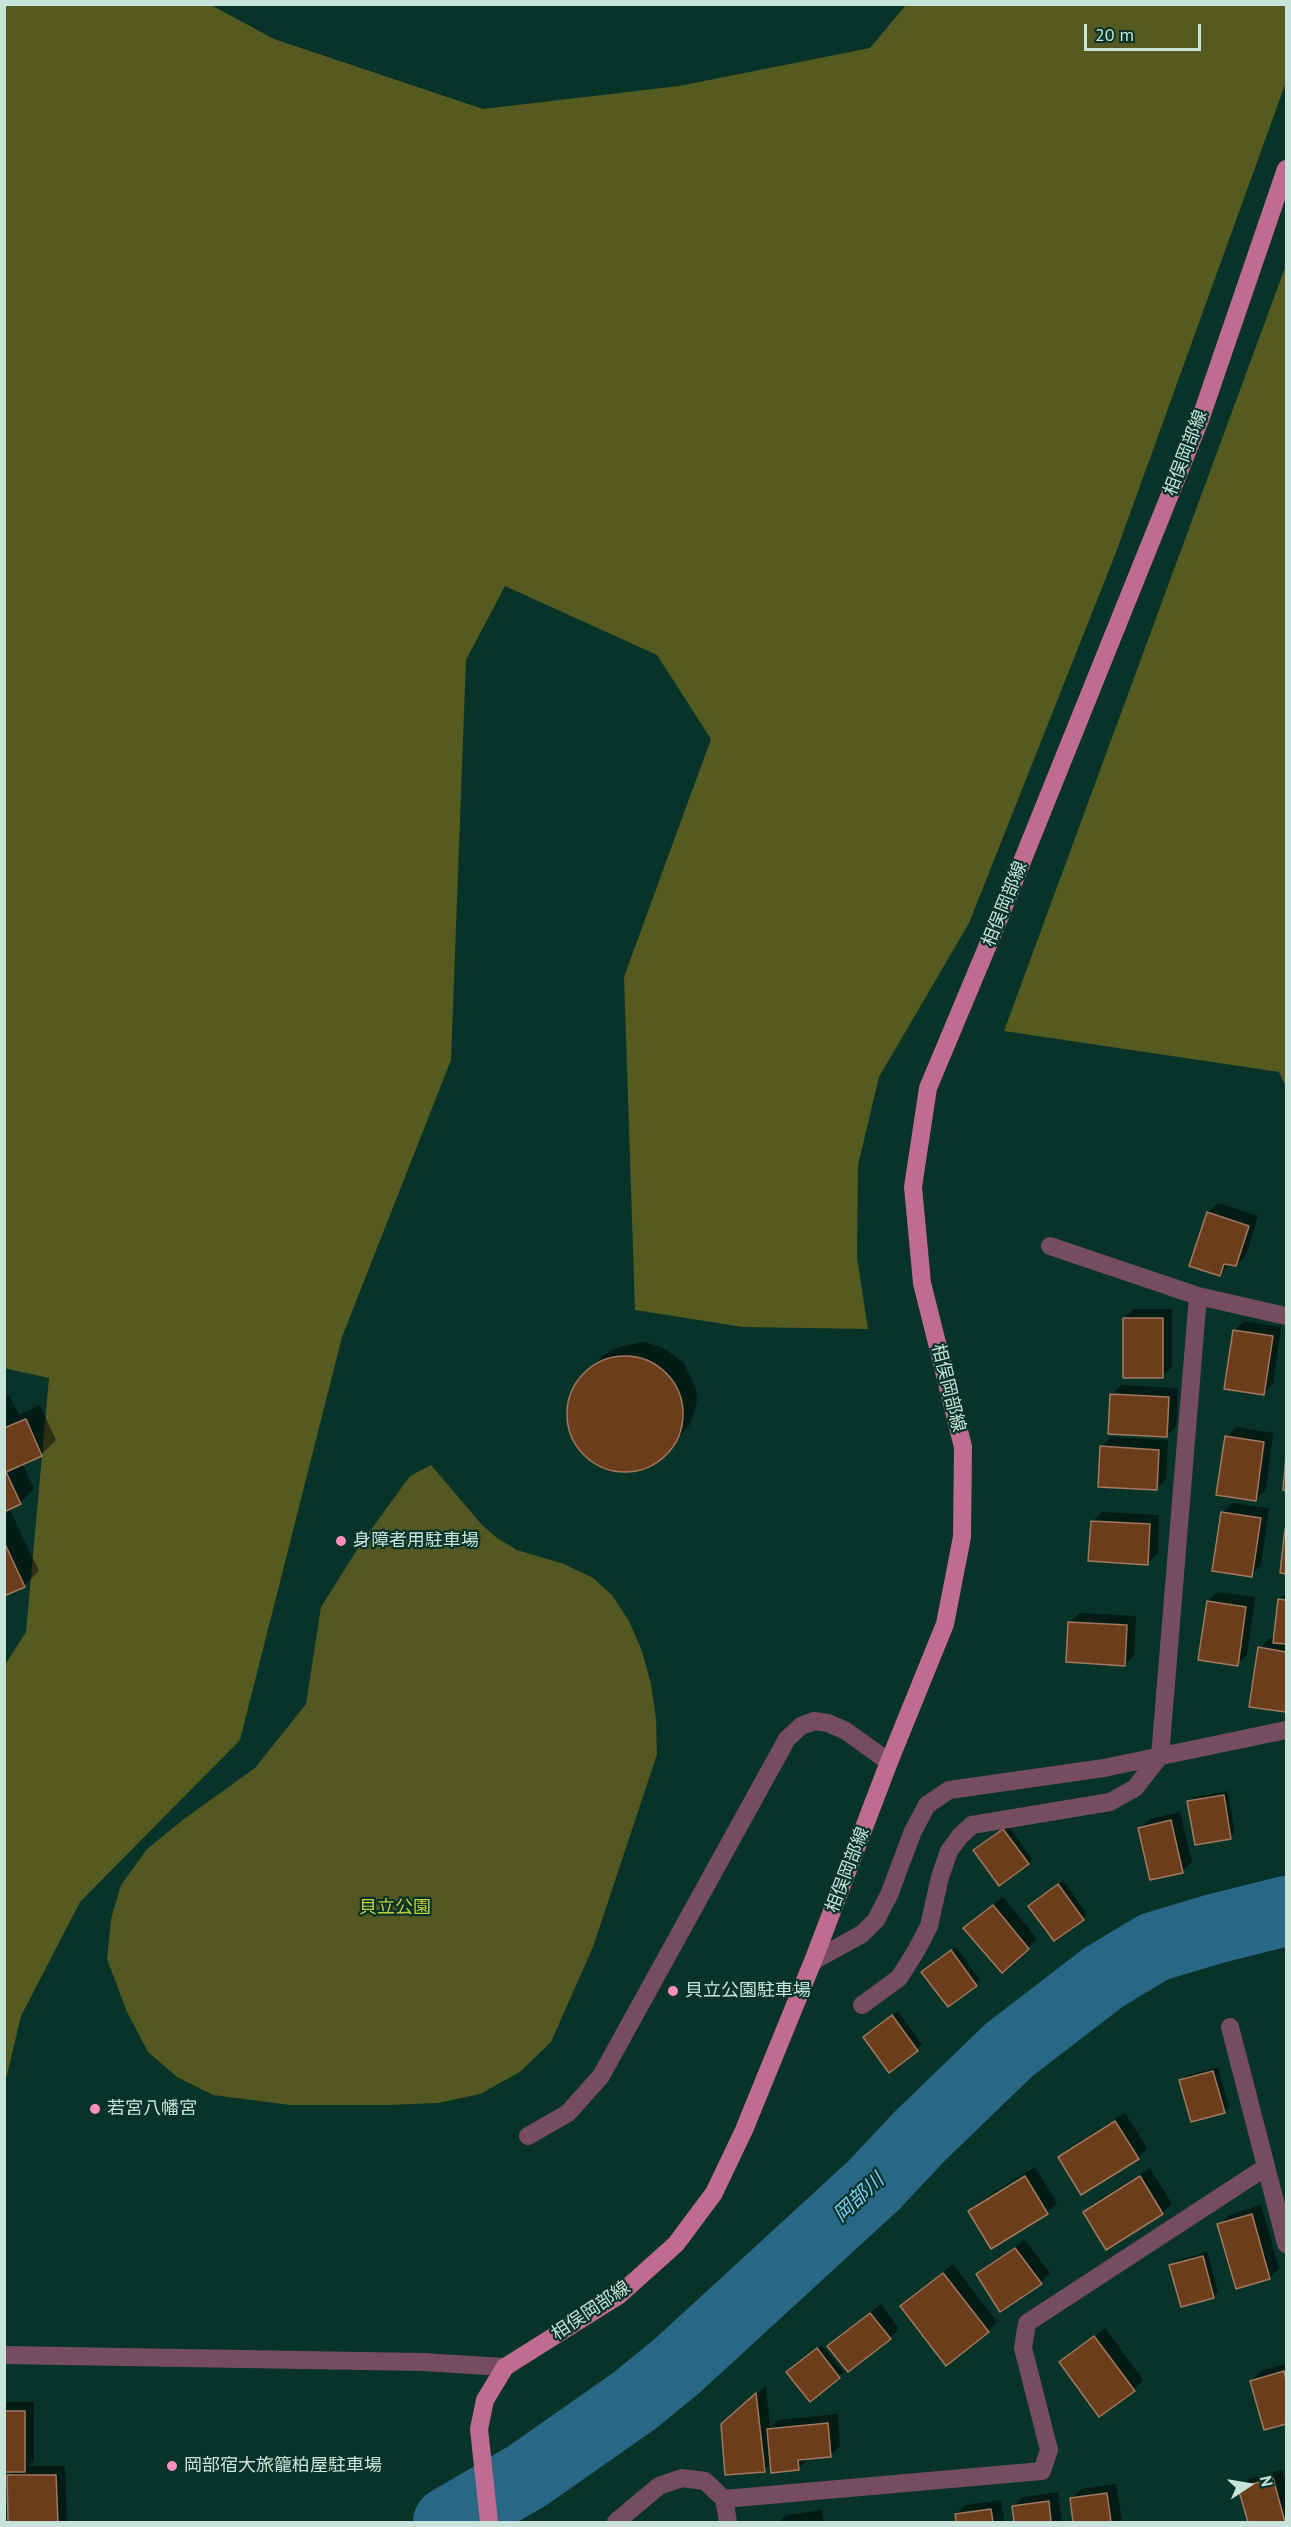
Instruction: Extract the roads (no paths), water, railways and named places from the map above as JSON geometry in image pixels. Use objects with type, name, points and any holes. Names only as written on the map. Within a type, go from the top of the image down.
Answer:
[{"type":"main road","name":"相俣岡部線","points":[[489,2523],[479,2429],[485,2400],[505,2367],[618,2296],[676,2244],[719,2182],[744,2130],[813,1961],[889,1762],[945,1624],[962,1537],[963,1447],[922,1283],[913,1186],[928,1088],[998,921],[1200,420],[1287,169]]},
{"type":"street","points":[[1050,1246],[1198,1296],[1287,1316]]},
{"type":"street","points":[[862,2005],[899,1978],[916,1951],[929,1926],[940,1877],[949,1851],[972,1825],[1110,1802],[1134,1788],[1160,1756],[1198,1296]]},
{"type":"street","points":[[528,2136],[568,2113],[601,2076],[787,1739],[801,1726],[814,1721],[828,1724],[846,1731],[889,1762]]},
{"type":"street","points":[[813,1961],[862,1934],[876,1920],[889,1895],[913,1831],[927,1804],[949,1790],[1104,1768],[1287,1730]]},
{"type":"street","points":[[1230,2026],[1287,2244]]},
{"type":"street","points":[[724,2499],[1042,2471],[1049,2450],[1023,2348],[1027,2323],[1266,2167]]},
{"type":"street","points":[[4,2355],[422,2362],[505,2367]]},
{"type":"street","points":[[616,2523],[658,2487],[682,2478],[705,2481],[724,2499],[728,2523]]},
{"type":"waterway","name":"岡部川","points":[[448,2522],[527,2476],[634,2401],[677,2366],[874,2185],[919,2137],[1009,2050],[1104,1977],[1154,1947],[1286,1911]]},
{"type":"place","name":"身障者用駐車場","points":[[341,1541]]},
{"type":"place","name":"貝立公園駐車場","points":[[673,1991]]},
{"type":"place","name":"若宮八幡宮","points":[[95,2109]]},
{"type":"place","name":"岡部宿大旅籠柏屋駐車場","points":[[172,2466]]},
{"type":"park label","name":"貝立公園","points":[[395,1908]]}]
